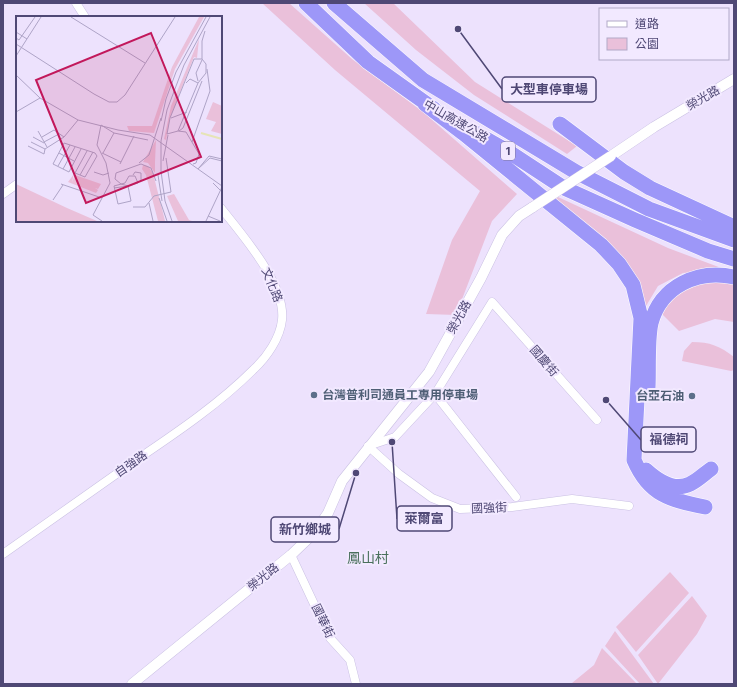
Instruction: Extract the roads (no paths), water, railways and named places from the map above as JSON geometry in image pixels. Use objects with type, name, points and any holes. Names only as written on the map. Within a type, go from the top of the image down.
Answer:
[{"type":"highway","name":"中山高速公路","points":[[306,3],[368,62],[425,104],[509,152],[564,188],[664,233],[708,251],[734,259]]},
{"type":"highway","name":"中山高速公路","points":[[334,3],[424,80],[576,172],[649,209],[734,240]]},
{"type":"highway","points":[[425,104],[602,246],[633,284],[641,318],[634,460],[641,475],[654,490],[673,501],[705,507]]},
{"type":"highway","points":[[560,124],[624,172],[650,188],[734,227]]},
{"type":"highway","points":[[711,469],[689,485],[676,486],[660,482],[646,470],[643,457],[651,324],[658,305],[673,288],[690,279],[706,275],[734,277]]},
{"type":"street","points":[[76,3],[84,16]]},
{"type":"street","name":"榮光路","points":[[132,684],[291,555],[315,532],[328,513],[342,481],[368,446],[429,372],[477,285],[502,235],[519,216],[654,127],[734,79]]},
{"type":"street","points":[[3,194],[16,185]]},
{"type":"street","name":"文化路","points":[[222,209],[263,263],[275,285],[281,307],[282,320],[278,335],[266,356],[254,369]]},
{"type":"street","name":"榮光路","points":[[368,446],[395,438],[435,394],[492,302]]},
{"type":"street","name":"國慶街","points":[[492,302],[597,420]]},
{"type":"street","name":"自強路","points":[[3,554],[196,419],[254,369]]},
{"type":"street","points":[[435,394],[516,497]]},
{"type":"street","name":"國強街","points":[[368,446],[399,474],[432,498],[460,509],[512,508],[572,499],[629,506]]},
{"type":"street","name":"國華街","points":[[291,555],[330,638],[350,660],[356,684]]},
{"type":"place","name":"大型車停車場","points":[[458,29]]},
{"type":"place","name":"台灣普利司通員工專用停車場","points":[[314,395]]},
{"type":"place","name":"台亞石油","points":[[692,396]]},
{"type":"place","name":"福德祠","points":[[606,400]]},
{"type":"place","name":"萊爾富","points":[[392,442]]},
{"type":"place","name":"新竹鄉城","points":[[356,473]]},
{"type":"district","name":"鳳山村","points":[[368,558]]}]
